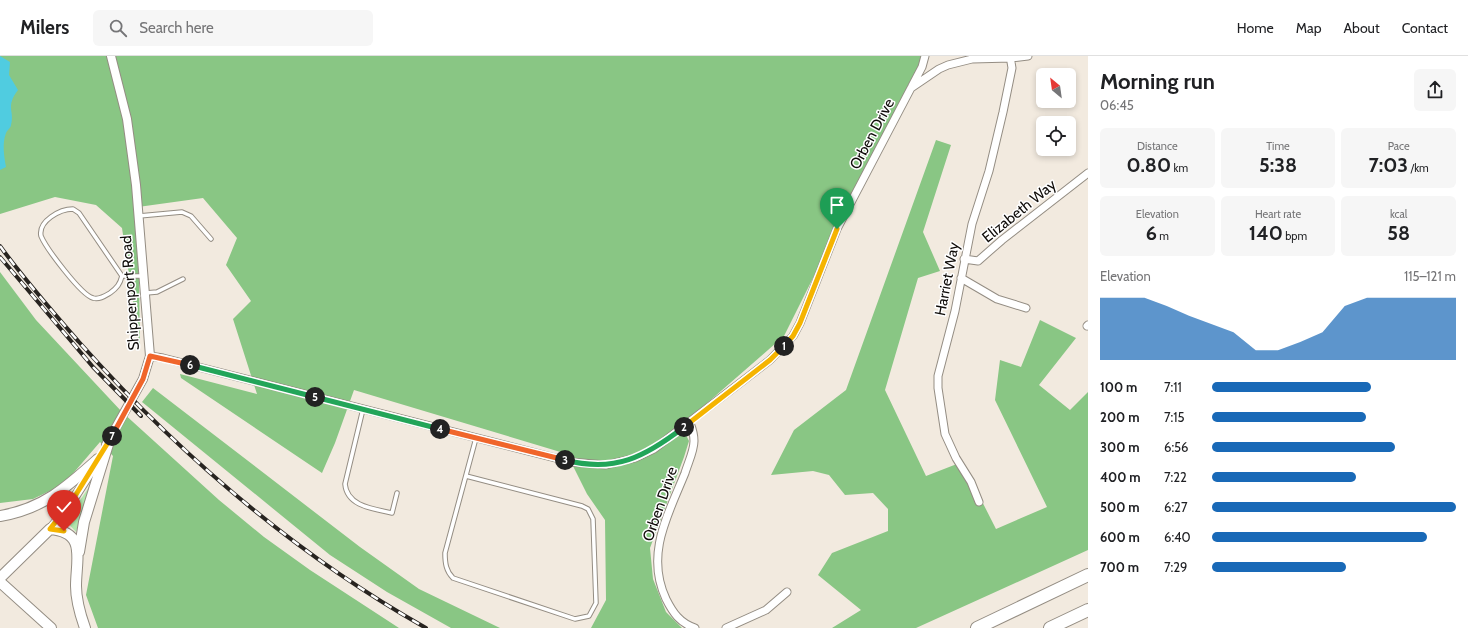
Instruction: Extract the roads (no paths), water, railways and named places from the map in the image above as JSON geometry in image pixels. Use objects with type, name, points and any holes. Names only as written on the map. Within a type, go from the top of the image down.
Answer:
[{"type":"highway","points":[[977,628],[1088,576]]},
{"type":"highway","points":[[1050,628],[1088,610]]},
{"type":"main road","points":[[85,628],[77,597],[79,554],[84,522],[109,441]]},
{"type":"main road","points":[[0,516],[26,510],[41,504],[73,482],[98,459]]},
{"type":"main road","points":[[50,529],[60,530],[70,535],[74,539],[79,554]]},
{"type":"main road","name":"Shippenport Road","points":[[2,582],[50,529]]},
{"type":"main road","points":[[2,582],[52,628]]},
{"type":"street","name":"Shippenport Road","points":[[50,529],[70,505],[109,441],[143,379],[150,356],[139,216],[127,119],[110,56]]},
{"type":"street","points":[[911,88],[922,67],[925,56]]},
{"type":"street","name":"Orben Drive","points":[[150,356],[163,358],[571,462],[606,465],[644,454],[690,423],[770,360],[793,336],[800,323],[837,229],[911,88],[933,72],[948,65],[972,59],[1028,56]]},
{"type":"street","name":"Harriet Way","points":[[979,502],[945,434],[938,388],[938,376],[954,311],[972,224],[989,171],[1002,118],[1012,68],[1010,57]]},
{"type":"street","name":"Elizabeth Way","points":[[964,259],[978,261],[1002,240],[1088,173]]},
{"type":"street","points":[[961,278],[997,299],[1026,308]]},
{"type":"street","name":"Orben Drive","points":[[690,423],[694,441],[689,461],[662,532],[656,559],[662,590],[674,613],[681,621],[695,628]]},
{"type":"street","points":[[726,628],[766,610],[787,592]]},
{"type":"lane","points":[[65,210],[76,210],[122,276],[121,282],[115,290],[102,298],[89,296],[62,268],[42,238],[40,230],[42,224],[65,210]]},
{"type":"lane","points":[[139,216],[182,212],[191,216],[211,239]]},
{"type":"lane","points":[[122,276],[144,276]]},
{"type":"lane","points":[[146,293],[157,292],[183,279]]},
{"type":"lane","points":[[363,409],[346,480],[347,492],[352,498],[364,506],[392,513],[397,493]]},
{"type":"lane","points":[[466,476],[588,509],[593,519],[596,603],[589,616],[575,619],[453,578],[449,574],[445,561],[445,553],[476,438]]},
{"type":"water","points":[[0,56],[10,62],[9,75],[18,90],[12,101],[11,126],[6,133],[4,141],[6,167],[0,170]]},
{"type":"railway","points":[[0,246],[28,283],[79,342],[157,424],[198,462],[285,535],[331,568],[426,628]]},
{"type":"railway","points":[[0,257],[93,367],[141,416]]}]
